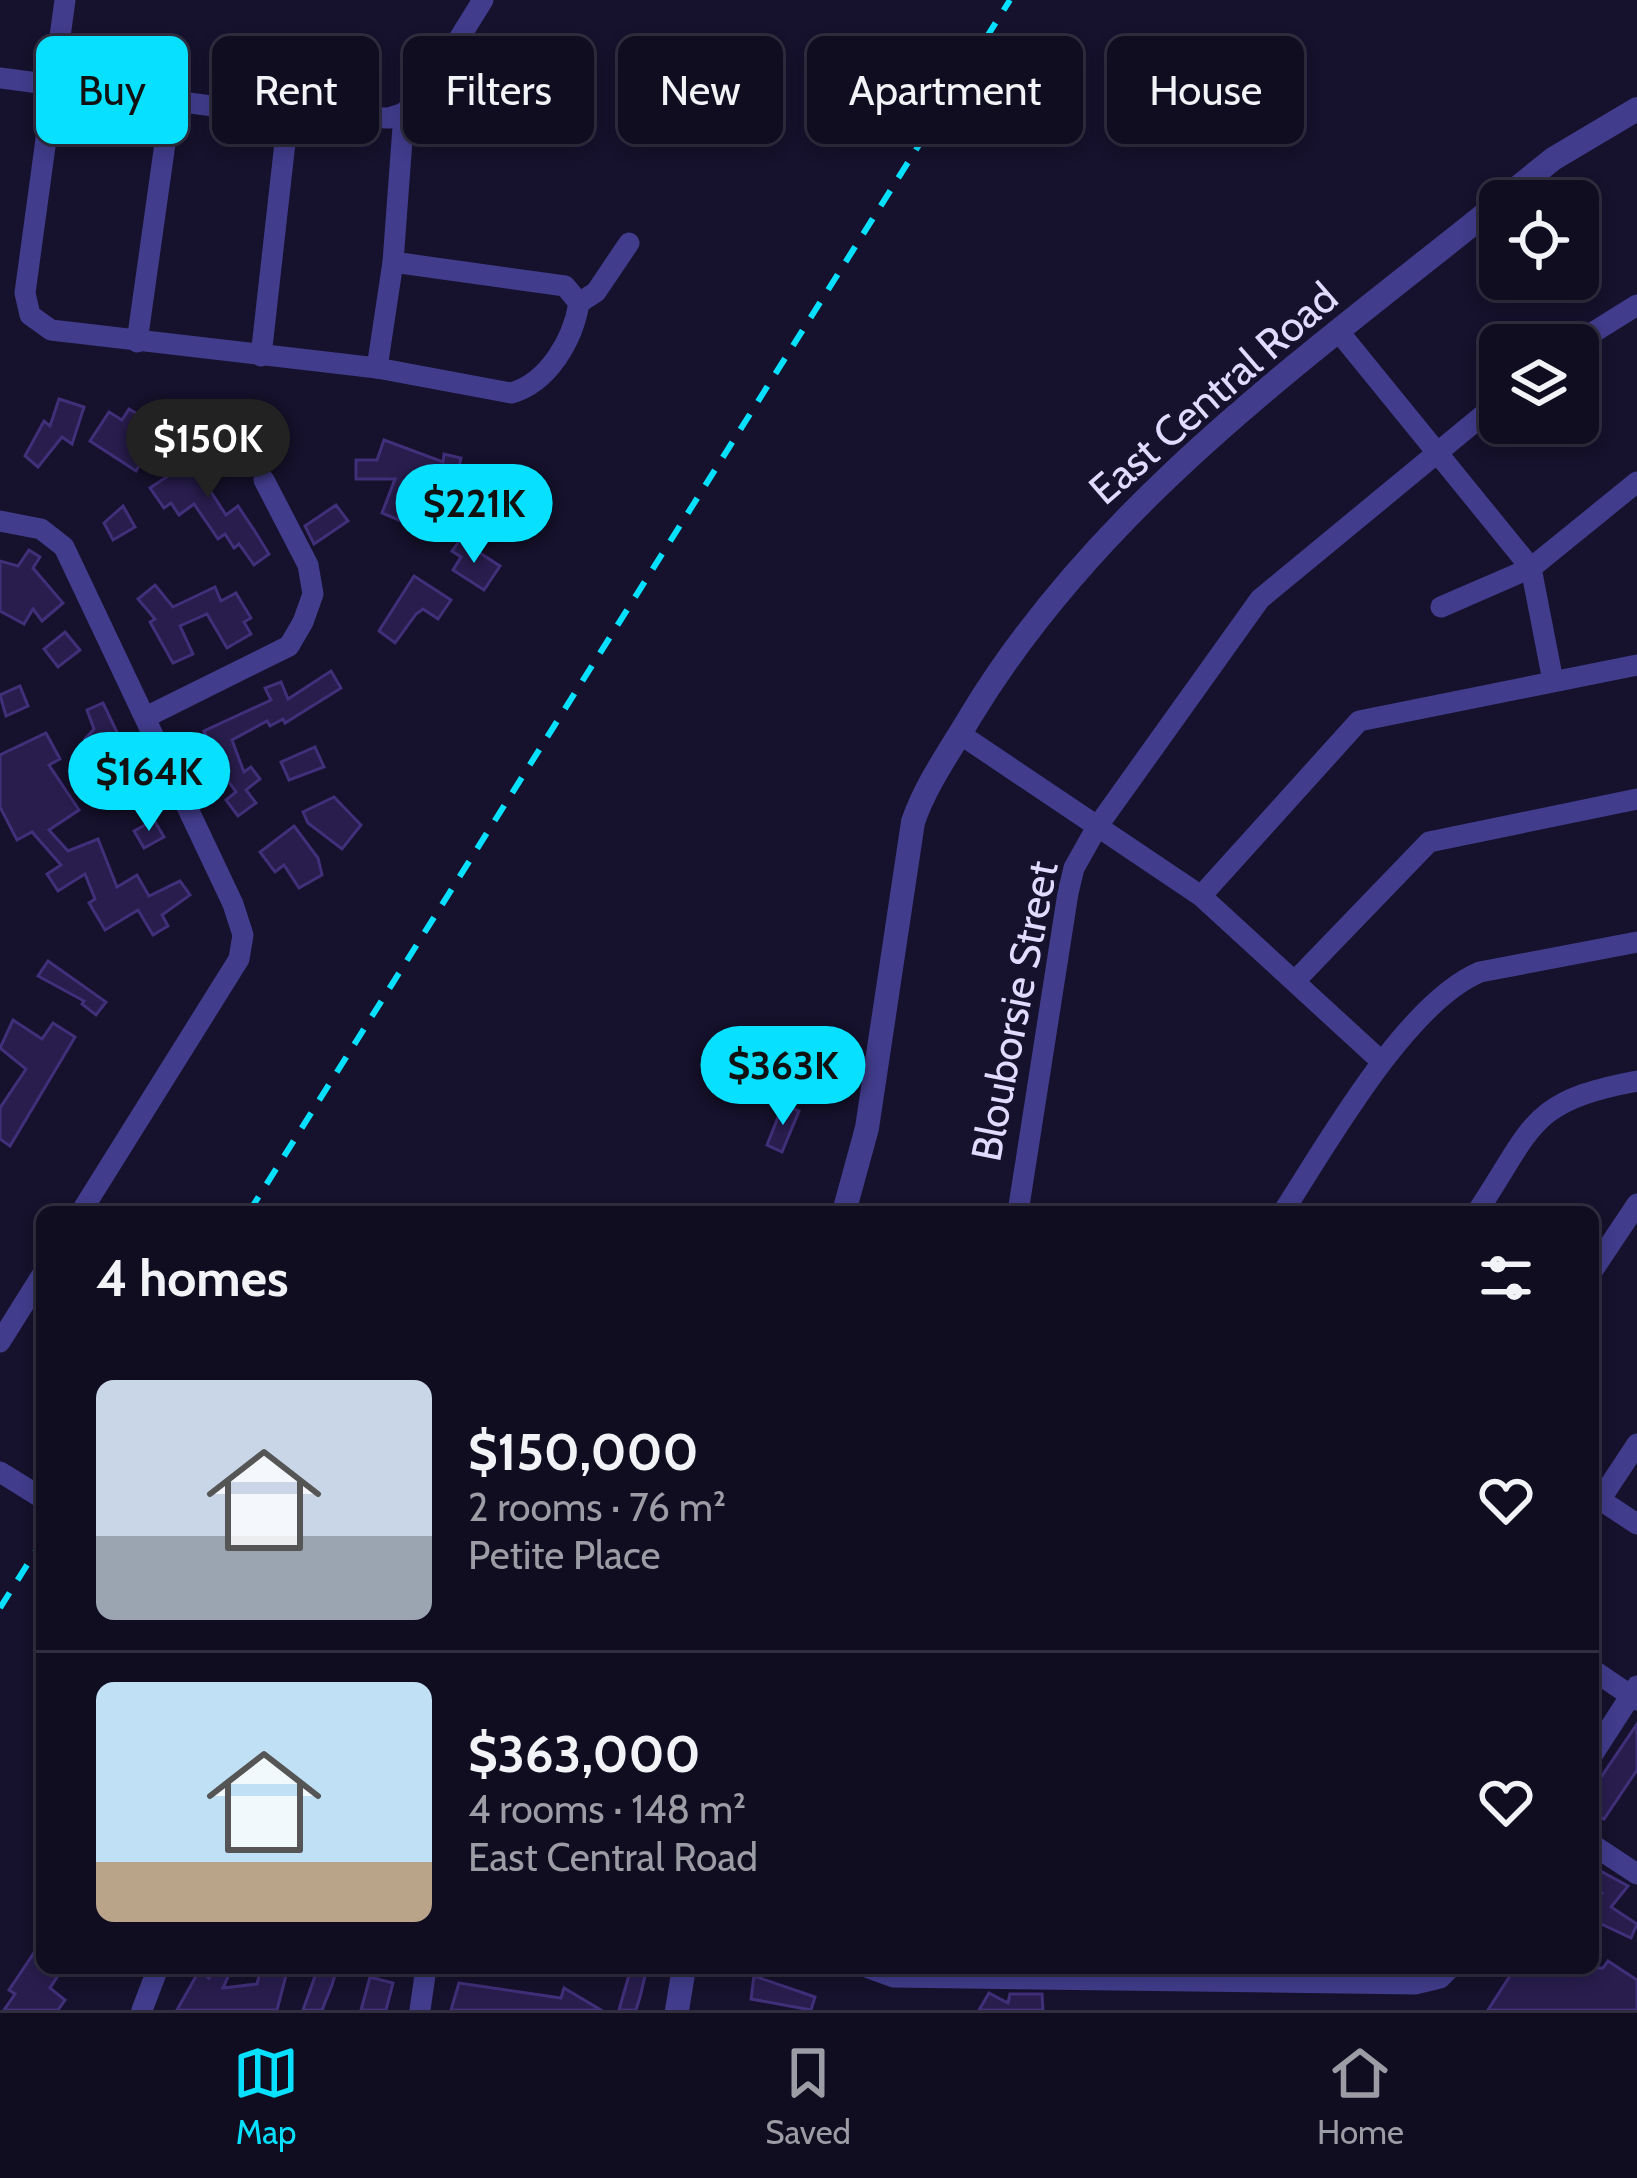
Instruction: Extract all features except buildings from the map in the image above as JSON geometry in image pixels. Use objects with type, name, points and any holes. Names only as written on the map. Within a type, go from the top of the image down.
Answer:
[{"type":"street","points":[[59,36],[65,0]]},
{"type":"street","points":[[460,36],[483,0]]},
{"type":"street","points":[[0,78],[36,83]]},
{"type":"street","name":"East Central Road","points":[[1526,180],[1637,109]]},
{"type":"street","points":[[377,368],[393,262],[403,127]]},
{"type":"street","points":[[44,144],[25,293],[30,315],[51,330],[377,368],[511,393],[530,388],[576,324],[579,302],[565,286],[393,262]]},
{"type":"street","points":[[137,342],[165,144]]},
{"type":"street","points":[[261,356],[285,144]]},
{"type":"street","name":"East Central Road","points":[[846,1206],[867,1128],[909,837],[922,798],[1016,643],[1127,515],[1193,452],[1479,218]]},
{"type":"street","points":[[579,302],[596,292],[629,243]]},
{"type":"street","points":[[1599,329],[1637,305]]},
{"type":"street","points":[[1339,332],[1531,568],[1553,681]]},
{"type":"street","name":"Blouborsie Street","points":[[1019,1206],[1068,893],[1074,868],[1097,827],[1260,599],[1479,418]]},
{"type":"street","points":[[146,717],[290,646],[303,622],[313,594],[308,565],[264,480]]},
{"type":"street","points":[[1441,607],[1531,568],[1637,482]]},
{"type":"street","points":[[0,521],[41,529],[64,548],[233,904],[243,944],[239,959],[85,1206]]},
{"type":"street","points":[[1201,896],[1359,722],[1637,665]]},
{"type":"street","points":[[960,734],[1201,896],[1382,1062]]},
{"type":"street","points":[[1295,981],[1429,842],[1637,799]]},
{"type":"street","points":[[1287,1206],[1382,1062],[1469,976],[1637,942]]},
{"type":"street","points":[[1481,1206],[1547,1109],[1569,1095],[1637,1081]]},
{"type":"street","points":[[1599,1261],[1637,1204]]},
{"type":"street","points":[[0,1342],[36,1285]]},
{"type":"street","points":[[1599,1493],[1637,1444]]},
{"type":"street","points":[[0,1472],[36,1494]]},
{"type":"street","points":[[1599,1499],[1637,1524]]},
{"type":"street","points":[[1599,1673],[1635,1693],[1599,1745]]},
{"type":"street","points":[[1599,1849],[1637,1874]]},
{"type":"street","points":[[142,2010],[156,1974]]},
{"type":"street","points":[[419,2010],[425,1974]]},
{"type":"street","points":[[677,2010],[683,1974]]},
{"type":"street","points":[[886,1974],[985,1974]]},
{"type":"street","points":[[1256,1974],[1336,1975],[1424,1984],[1440,1974]]},
{"type":"railway","points":[[253,1206],[1010,0]]},
{"type":"railway","points":[[0,1608],[36,1551]]}]
